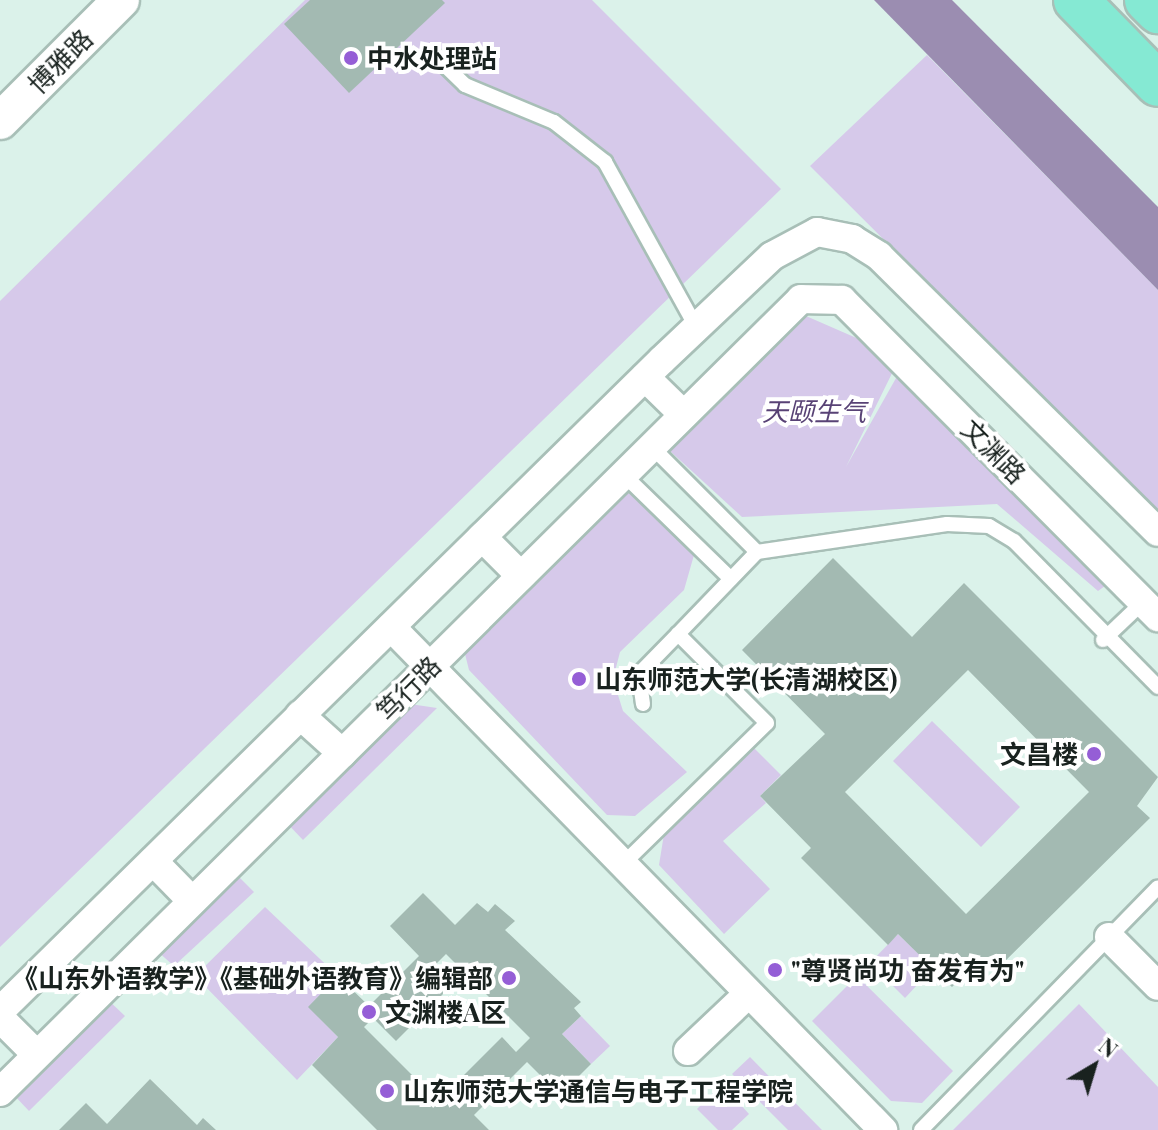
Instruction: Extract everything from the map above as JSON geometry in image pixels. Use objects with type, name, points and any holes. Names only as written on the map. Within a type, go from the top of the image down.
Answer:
[{"type":"main road","points":[[1076,0],[1158,84]]},
{"type":"main road","points":[[1147,0],[1158,11]]},
{"type":"street","name":"博雅路","points":[[0,121],[121,0]]},
{"type":"street","name":"笃行路","points":[[0,1011],[696,327],[772,256],[817,232],[852,239],[879,256],[1158,532]]},
{"type":"street","name":"笃行路","points":[[0,1092],[801,299],[823,296]]},
{"type":"street","name":"文渊路","points":[[823,296],[842,300],[869,325],[1151,610]]},
{"type":"street","points":[[645,377],[684,415]]},
{"type":"street","points":[[482,537],[521,576]]},
{"type":"street","points":[[391,627],[621,866],[883,1130]]},
{"type":"street","points":[[300,715],[342,753]]},
{"type":"street","points":[[153,861],[192,901]]},
{"type":"street","points":[[1109,937],[1158,986]]},
{"type":"street","points":[[688,1051],[748,994]]},
{"type":"street","points":[[0,1018],[37,1055]]},
{"type":"lane","points":[[432,53],[465,85],[554,122],[605,162],[696,327]]},
{"type":"lane","points":[[652,447],[757,552]]},
{"type":"lane","points":[[624,475],[731,579]]},
{"type":"lane","points":[[643,704],[639,674],[757,552],[947,524],[989,526],[1158,687]]},
{"type":"lane","points":[[1105,638],[1151,610]]},
{"type":"lane","points":[[621,866],[767,723],[678,634]]},
{"type":"lane","points":[[921,1130],[1158,887]]},
{"type":"green space","points":[[305,0],[592,0],[781,189],[0,947],[0,301]]},
{"type":"green space","points":[[927,55],[1158,290],[1158,513],[810,166]]},
{"type":"green space","name":"天颐生气","points":[[806,316],[900,357],[846,467],[909,355],[1116,578],[1098,591],[997,504],[742,517],[670,451]]},
{"type":"green space","points":[[629,493],[694,555],[684,590],[620,652],[613,679],[623,711],[687,772],[635,816],[607,815],[469,670],[463,646],[613,495]]},
{"type":"green space","points":[[410,704],[437,708],[303,840],[284,820]]},
{"type":"green space","points":[[932,721],[1020,807],[981,847],[893,761]]},
{"type":"green space","points":[[752,746],[781,775],[760,796],[766,803],[723,841],[770,889],[724,934],[659,865],[664,834]]},
{"type":"green space","points":[[232,870],[254,892],[174,966],[157,951]]},
{"type":"green space","points":[[265,907],[338,976],[309,1007],[338,1037],[297,1080],[195,976]]},
{"type":"green space","points":[[898,934],[933,968],[905,998],[870,963]]},
{"type":"green space","points":[[857,976],[953,1071],[922,1103],[891,1101],[812,1021]]},
{"type":"green space","points":[[106,998],[125,1016],[29,1111],[12,1093]]},
{"type":"green space","points":[[1079,1004],[1158,1087],[1158,1130],[953,1130]]},
{"type":"green space","points":[[581,1016],[610,1046],[591,1064],[562,1034]]},
{"type":"green space","points":[[750,1057],[822,1130],[788,1130],[732,1074]]},
{"type":"green space","points":[[722,1084],[749,1114],[732,1130],[718,1130],[697,1109]]},
{"type":"shaded area","points":[[874,0],[952,0],[1158,207],[1158,290]]},
{"type":"building","name":"中水处理站","points":[[310,0],[442,0],[445,3],[349,93],[284,24]]},
{"type":"building","name":"文昌楼","points":[[833,558],[912,637],[964,583],[1158,777],[1137,806],[1150,818],[994,972],[980,959],[952,987],[898,934],[888,945],[801,858],[811,848],[760,796],[825,734],[742,650]],"holes":[[[968,670],[1089,792],[966,914],[845,792]]]},
{"type":"building","name":"文渊楼A区","points":[[423,893],[455,925],[477,903],[488,912],[495,904],[515,921],[505,930],[581,1002],[574,1008],[581,1016],[562,1034],[591,1064],[560,1095],[527,1062],[474,1115],[489,1130],[377,1130],[312,1065],[338,1037],[308,1007],[338,976],[369,1006],[419,956],[390,926]],"holes":[[[446,954],[530,1038],[516,1052],[502,1037],[447,1092],[452,1097],[443,1106],[364,1027],[373,1018],[396,1041],[452,985],[433,967]]]},
{"type":"building","points":[[150,1079],[197,1125],[203,1118],[216,1130],[59,1130],[86,1103],[107,1124]]},
{"type":"place","name":"中水处理站","points":[[351,58]]},
{"type":"place","name":"山东师范大学(长清湖校区)","points":[[579,679]]},
{"type":"place","name":"文昌楼","points":[[1094,754]]},
{"type":"place","name":"\"尊贤尚功 奋发有为\"","points":[[775,970]]},
{"type":"place","name":"《山东外语教学》《基础外语教育》编辑部","points":[[509,978]]},
{"type":"place","name":"文渊楼A区","points":[[369,1012]]},
{"type":"place","name":"山东师范大学通信与电子工程学院","points":[[387,1091]]}]
